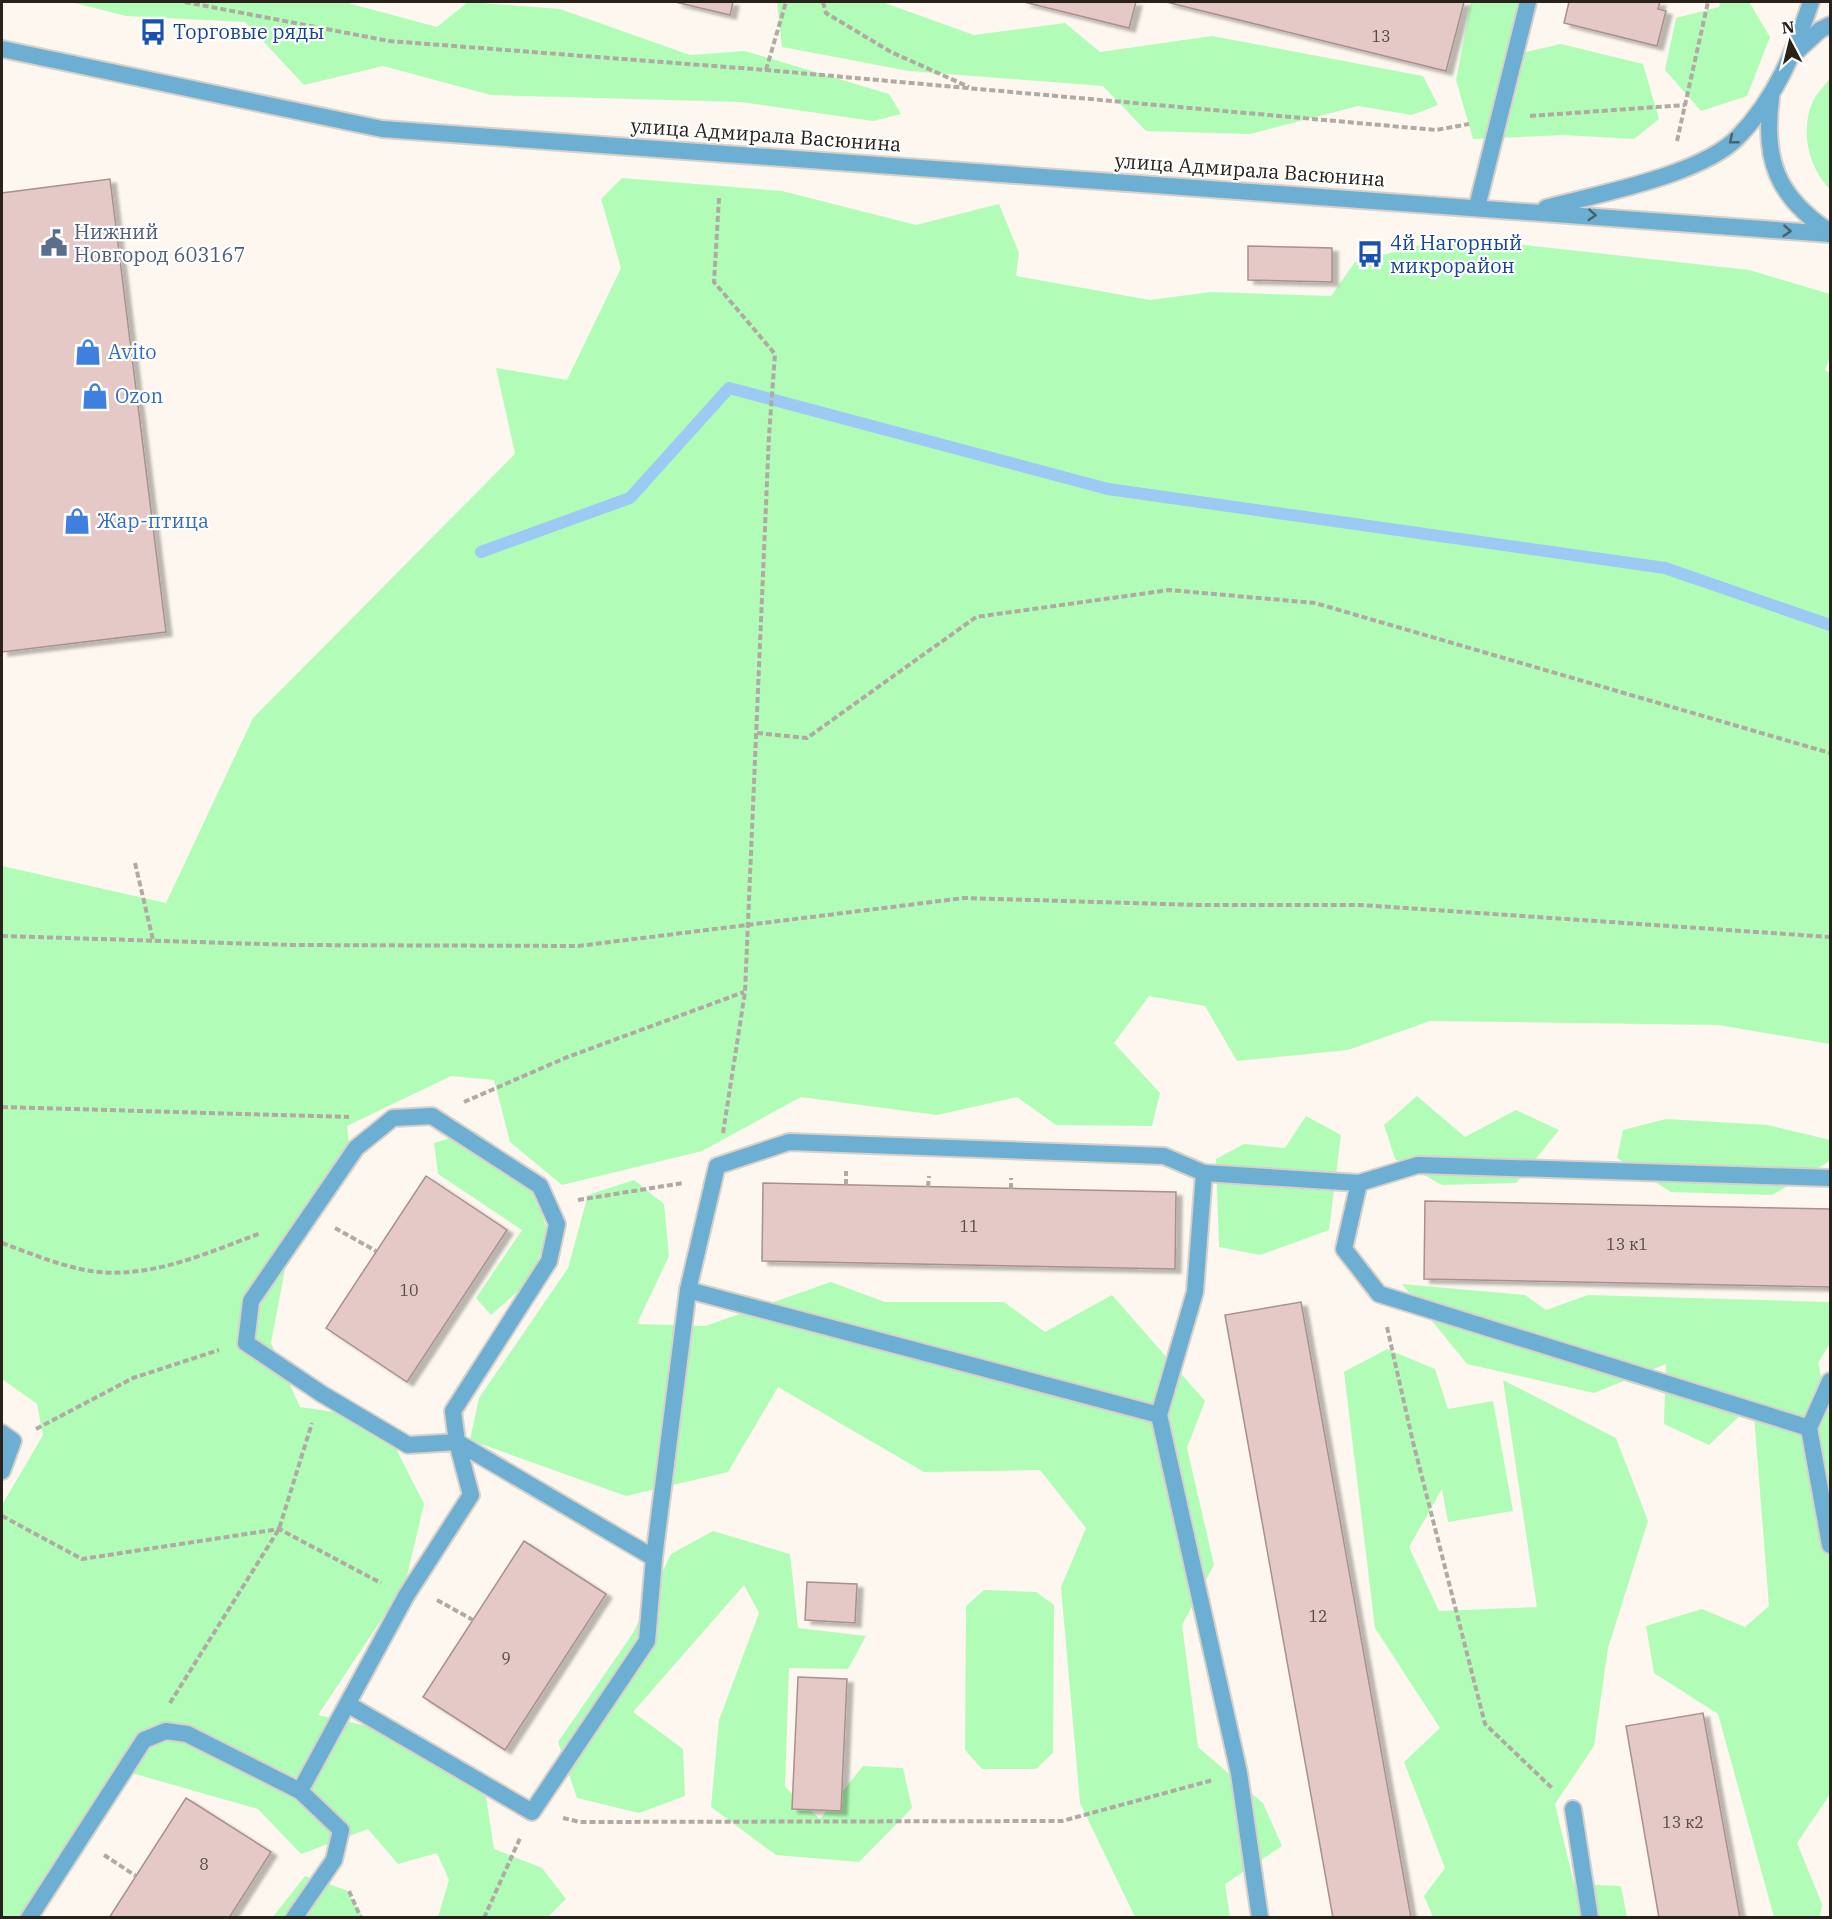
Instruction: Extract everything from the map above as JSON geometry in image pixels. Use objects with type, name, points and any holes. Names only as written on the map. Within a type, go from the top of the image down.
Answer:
[{"type":"street","points":[[1477,207],[1528,2]]},
{"type":"street","points":[[1534,211],[1670,173],[1709,157],[1737,139],[1772,97],[1793,55],[1811,2]]},
{"type":"street","points":[[1793,55],[1820,30],[1830,25]]},
{"type":"street","name":"улица Адмирала Васюнина","points":[[2,49],[382,129],[1830,233]]},
{"type":"street","points":[[1772,97],[1767,129],[1772,162],[1786,191],[1807,216],[1830,233]]},
{"type":"street","points":[[300,1791],[349,1705],[409,1591],[471,1494],[457,1442],[453,1411],[549,1261],[556,1224],[540,1186],[432,1116],[393,1118],[356,1148],[317,1218],[251,1300],[246,1343],[321,1394],[408,1445],[457,1442],[654,1558]]},
{"type":"street","points":[[349,1705],[532,1812],[647,1641],[654,1558],[687,1290],[716,1172],[789,1142],[1164,1156],[1204,1173],[1359,1183],[1418,1165],[1830,1178]]},
{"type":"street","points":[[1204,1173],[1195,1292],[1159,1415],[1239,1773],[1260,1917]]},
{"type":"street","points":[[1359,1183],[1344,1249],[1379,1294],[1809,1428]]},
{"type":"street","points":[[687,1290],[1159,1415]]},
{"type":"street","points":[[1830,1381],[1809,1428],[1830,1545]]},
{"type":"street","points":[[2,1471],[7,1437]]},
{"type":"street","points":[[29,1917],[144,1740],[166,1731],[187,1734],[300,1791],[341,1830],[334,1860],[294,1917]]},
{"type":"street","points":[[1573,1809],[1590,1917]]},
{"type":"path","points":[[185,2],[389,41],[766,70],[1436,130],[1500,118],[1685,105]]},
{"type":"path","points":[[766,70],[786,2]]},
{"type":"path","points":[[823,2],[826,13],[891,52],[974,89]]},
{"type":"path","points":[[1670,173],[1708,2]]},
{"type":"path","points":[[548,1204],[716,1172],[745,992],[769,435],[775,354],[714,282],[719,198]]},
{"type":"path","points":[[757,733],[807,738],[976,617],[1169,590],[1315,603],[1830,753]]},
{"type":"path","points":[[135,863],[153,940]]},
{"type":"path","points":[[2,936],[293,945],[578,946],[748,923],[964,898],[1197,905],[1361,905],[1830,937]]},
{"type":"path","points":[[432,1116],[566,1058],[745,992]]},
{"type":"path","points":[[2,1107],[393,1118]]},
{"type":"path","points":[[2,1243],[80,1269],[116,1273],[171,1266],[317,1218],[376,1251]]},
{"type":"path","points":[[1379,1294],[1413,1442],[1485,1724],[1573,1809]]},
{"type":"path","points":[[7,1437],[133,1378],[246,1343]]},
{"type":"path","points":[[144,1740],[186,1679],[279,1530],[321,1394]]},
{"type":"path","points":[[2,1516],[82,1559],[279,1530],[473,1620]]},
{"type":"path","points":[[483,1917],[532,1812],[580,1822],[1062,1821],[1239,1773]]},
{"type":"path","points":[[80,1838],[136,1876]]},
{"type":"green space","points":[[71,2],[344,2],[437,27],[468,2],[560,9],[690,55],[745,51],[889,94],[901,114],[873,121],[741,102],[491,95],[383,66],[304,85],[245,22],[126,16]]},
{"type":"green space","points":[[777,2],[882,2],[974,35],[1065,23],[1100,52],[1212,36],[1423,76],[1438,105],[1412,115],[1358,106],[1250,134],[1146,131],[1103,86],[909,71],[782,47]]},
{"type":"green space","points":[[1471,2],[1536,2],[1505,57],[1561,44],[1643,64],[1659,119],[1634,139],[1564,135],[1473,139],[1456,80]]},
{"type":"green space","points":[[1720,2],[1749,2],[1770,37],[1747,96],[1701,111],[1665,70],[1676,18],[1719,7]]},
{"type":"green space","points":[[1830,78],[1830,189],[1816,170],[1808,148],[1807,124],[1813,101]]},
{"type":"green space","points":[[622,178],[782,191],[916,225],[999,204],[1019,253],[1016,276],[1150,300],[1211,292],[1331,296],[1355,262],[1453,237],[1749,270],[1830,294],[1830,357],[1825,370],[1830,373],[1830,1044],[1719,1025],[1430,1021],[1348,1050],[1237,1061],[1205,1006],[1149,996],[1114,1043],[1160,1093],[1152,1126],[1056,1125],[1017,1097],[937,1115],[801,1097],[702,1151],[562,1185],[510,1142],[494,1080],[451,1076],[347,1126],[350,1156],[286,1264],[271,1343],[300,1407],[381,1419],[424,1504],[405,1584],[318,1715],[407,1735],[486,1797],[494,1849],[542,1868],[566,1899],[548,1917],[438,1917],[449,1880],[437,1853],[398,1864],[368,1829],[301,1854],[258,1809],[128,1772],[37,1917],[2,1917],[2,1505],[43,1435],[37,1404],[2,1379],[2,866],[166,903],[253,718],[515,454],[496,368],[567,380],[621,268],[601,199]]},
{"type":"green space","points":[[1417,1096],[1465,1137],[1516,1110],[1559,1130],[1516,1183],[1442,1185],[1395,1159],[1384,1125]]},
{"type":"green space","points":[[1306,1116],[1341,1135],[1329,1230],[1260,1255],[1219,1247],[1216,1159],[1244,1144],[1285,1148]]},
{"type":"green space","points":[[1666,1119],[1768,1125],[1830,1140],[1830,1161],[1772,1195],[1671,1192],[1617,1158],[1623,1130]]},
{"type":"green space","points":[[474,1131],[527,1167],[549,1236],[526,1284],[491,1315],[476,1298],[522,1230],[438,1174],[434,1143]]},
{"type":"green space","points":[[634,1180],[664,1204],[669,1256],[637,1324],[705,1326],[831,1282],[885,1302],[1004,1302],[1045,1332],[1112,1295],[1205,1401],[1187,1448],[1214,1565],[1182,1625],[1198,1747],[1263,1803],[1282,1846],[1225,1884],[1230,1917],[1135,1917],[1080,1803],[1061,1587],[1086,1528],[1040,1470],[924,1472],[778,1387],[728,1472],[626,1496],[470,1440],[479,1398],[568,1268],[588,1195]]},
{"type":"green space","points":[[1402,1284],[1525,1295],[1546,1310],[1588,1295],[1830,1302],[1830,1343],[1818,1363],[1830,1418],[1830,1794],[1797,1843],[1822,1904],[1820,1917],[1774,1917],[1718,1714],[1654,1673],[1646,1626],[1702,1609],[1745,1627],[1769,1606],[1753,1403],[1709,1445],[1664,1424],[1666,1364],[1594,1393],[1467,1364]]},
{"type":"green space","points":[[1387,1349],[1435,1369],[1448,1409],[1493,1401],[1513,1511],[1448,1522],[1442,1489],[1409,1547],[1439,1611],[1537,1607],[1503,1380],[1616,1438],[1648,1521],[1608,1648],[1594,1746],[1555,1804],[1574,1884],[1621,1886],[1627,1917],[1433,1917],[1424,1896],[1445,1868],[1404,1762],[1440,1728],[1375,1628],[1344,1372]]},
{"type":"green space","points":[[713,1531],[790,1554],[798,1628],[866,1636],[848,1669],[789,1668],[785,1787],[820,1819],[863,1766],[903,1768],[912,1808],[859,1862],[776,1855],[711,1807],[719,1720],[759,1613],[744,1585],[633,1712],[683,1749],[685,1796],[639,1813],[577,1798],[558,1742],[633,1633],[671,1554]]},
{"type":"green space","points":[[984,1590],[1036,1592],[1054,1605],[1053,1753],[1036,1769],[982,1769],[965,1750],[966,1606]]},
{"type":"green space","points":[[305,1876],[346,1890],[363,1917],[272,1918]]},
{"type":"building","points":[[675,2],[733,2],[730,15]]},
{"type":"building","points":[[1024,2],[1136,2],[1129,28]]},
{"type":"building","points":[[1166,2],[1464,2],[1446,71]]},
{"type":"building","points":[[1569,2],[1660,2],[1658,9],[1666,11],[1657,46],[1564,23]]},
{"type":"building","name":"Жар-птица","points":[[110,179],[166,632],[2,652],[2,193]]},
{"type":"building","points":[[1248,246],[1332,248],[1332,282],[1248,280]]},
{"type":"building","points":[[426,1176],[507,1230],[407,1382],[326,1328]]},
{"type":"building","points":[[763,1183],[1176,1192],[1175,1269],[762,1261]]},
{"type":"building","points":[[1425,1201],[1830,1209],[1830,1287],[1424,1279]]},
{"type":"building","points":[[1301,1302],[1411,1918],[1333,1918],[1225,1315]]},
{"type":"building","points":[[524,1541],[606,1594],[505,1750],[423,1697]]},
{"type":"building","points":[[807,1582],[857,1584],[855,1623],[805,1620]]},
{"type":"building","points":[[798,1677],[847,1679],[841,1811],[792,1809]]},
{"type":"building","points":[[1703,1713],[1740,1918],[1659,1918],[1626,1726]]},
{"type":"building","points":[[186,1798],[271,1852],[229,1918],[109,1918]]},
{"type":"waterway","points":[[481,552],[630,498],[729,388],[1108,489],[1665,568],[1830,625]]},
{"type":"place","name":"Торговые ряды","points":[[153,32]]},
{"type":"place","name":"Нижний Новгород 603167","points":[[54,243]]},
{"type":"place","name":"4й Нагорный микрорайон","points":[[1370,254]]},
{"type":"place","name":"Avito","points":[[88,352]]},
{"type":"place","name":"Ozon","points":[[95,396]]},
{"type":"place","name":"Жар-птица","points":[[77,521]]}]
